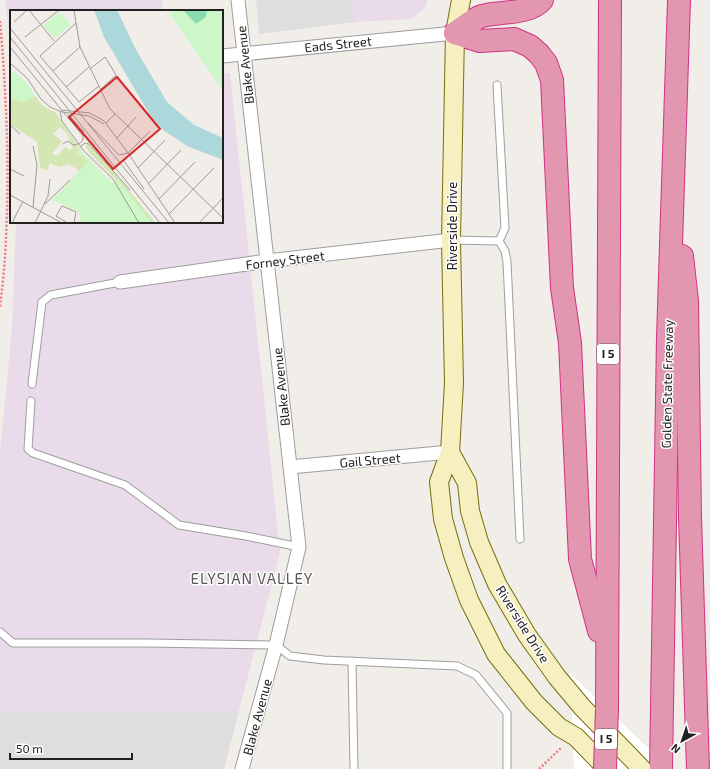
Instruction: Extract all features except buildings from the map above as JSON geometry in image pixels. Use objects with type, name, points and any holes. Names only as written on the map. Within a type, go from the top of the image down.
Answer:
[{"type":"highway","points":[[455,33],[481,16],[524,10],[540,3],[542,0]]},
{"type":"highway","name":"I 5","points":[[606,769],[610,0]]},
{"type":"highway","name":"Golden State Freeway","points":[[655,766],[678,0]]},
{"type":"highway","points":[[455,33],[480,41],[514,39],[530,46],[540,54],[546,63],[552,80],[562,288],[570,343],[580,559],[607,660]]},
{"type":"highway","points":[[673,183],[687,301],[690,517],[698,769]]},
{"type":"main road","name":"Riverside Drive","points":[[461,0],[455,33],[451,240],[454,383],[450,452],[439,482],[442,519],[468,600],[496,654],[534,702],[559,727],[576,737],[606,769]]},
{"type":"main road","name":"Riverside Drive","points":[[450,452],[467,483],[470,511],[482,549],[497,584],[527,635],[557,677],[582,707],[655,766]]},
{"type":"street","name":"Blake Avenue","points":[[238,0],[299,547],[276,645],[242,769]]},
{"type":"street","name":"Eads Street","points":[[223,56],[455,33]]},
{"type":"street","name":"Forney Street","points":[[120,282],[267,262],[451,240]]},
{"type":"street","name":"Gail Street","points":[[290,467],[450,452]]},
{"type":"lane","points":[[497,85],[505,228],[499,241]]},
{"type":"lane","points":[[451,240],[499,241]]},
{"type":"lane","points":[[499,241],[505,251],[507,262],[520,539]]},
{"type":"lane","points":[[32,384],[42,302],[51,295],[120,282]]},
{"type":"lane","points":[[31,401],[28,449],[32,453],[125,485],[179,525],[246,536],[299,547]]},
{"type":"lane","points":[[0,632],[13,643],[276,645],[290,656],[324,660],[456,666],[476,675],[506,713],[507,769]]},
{"type":"lane","points":[[352,661],[354,769]]},
{"type":"path","points":[[0,21],[5,79],[8,154],[5,256],[0,308]]},
{"type":"path","points":[[539,769],[576,737]]},
{"type":"shaded area","points":[[5,0],[162,0],[163,10],[10,10],[10,38]]},
{"type":"shaded area","points":[[256,0],[353,0],[355,22],[259,34]]},
{"type":"shaded area","points":[[353,0],[427,0],[425,8],[411,19],[355,22]]},
{"type":"shaded area","points":[[230,73],[280,552],[239,711],[0,712],[0,452],[12,328],[16,223],[223,223],[223,74]]},
{"type":"shaded area","points":[[239,711],[224,769],[0,769],[0,712]]},
{"type":"pier","points":[[570,673],[670,769],[574,769]]},
{"type":"district","name":"ELYSIAN VALLEY","points":[[252,579]]}]
